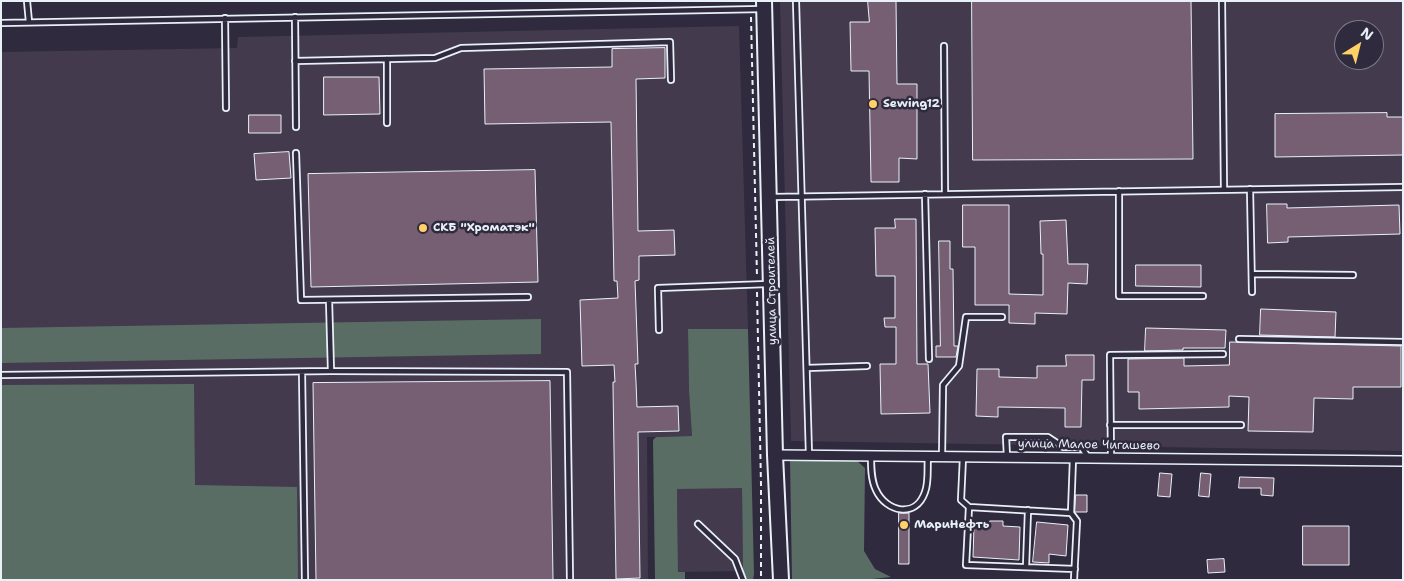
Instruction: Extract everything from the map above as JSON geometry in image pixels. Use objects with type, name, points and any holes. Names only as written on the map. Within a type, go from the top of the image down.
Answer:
[{"type":"main road","name":"улица Строителей","points":[[760,6],[770,197],[775,455],[781,580]]},
{"type":"street","name":"улица Малое Чигашево","points":[[775,455],[1403,461]]},
{"type":"lane","points":[[27,1],[29,22]]},
{"type":"lane","points":[[796,1],[809,455]]},
{"type":"lane","points":[[1222,1],[1224,189]]},
{"type":"lane","points":[[1,23],[760,6]]},
{"type":"lane","points":[[295,17],[296,127]]},
{"type":"lane","points":[[224,18],[226,108]]},
{"type":"lane","points":[[295,60],[435,58],[461,48],[670,42],[671,80]]},
{"type":"lane","points":[[944,46],[946,193]]},
{"type":"lane","points":[[386,59],[387,123]]},
{"type":"lane","points":[[296,153],[301,300],[528,297]]},
{"type":"lane","points":[[770,197],[1403,187]]},
{"type":"lane","points":[[1250,189],[1252,292]]},
{"type":"lane","points":[[1119,191],[1119,296],[1203,296]]},
{"type":"lane","points":[[926,194],[929,359]]},
{"type":"lane","points":[[1252,274],[1353,274]]},
{"type":"lane","points":[[659,330],[658,288],[772,284]]},
{"type":"lane","points":[[329,300],[331,371]]},
{"type":"lane","points":[[942,456],[943,385],[960,366],[966,317],[1002,317]]},
{"type":"lane","points":[[1240,339],[1403,342]]},
{"type":"lane","points":[[1111,458],[1110,355],[1223,354]]},
{"type":"lane","points":[[807,368],[866,366]]},
{"type":"lane","points":[[1,375],[331,371],[567,372],[570,580]]},
{"type":"lane","points":[[302,372],[305,580]]},
{"type":"lane","points":[[1110,424],[1241,425]]},
{"type":"lane","points":[[1007,457],[1006,437],[1048,437],[1062,447],[1081,447],[1089,458]]},
{"type":"lane","points":[[871,456],[873,484],[877,493],[892,508],[909,509],[916,507],[925,492],[928,456]]},
{"type":"lane","points":[[963,457],[961,500],[969,507],[1071,513]]},
{"type":"lane","points":[[1073,458],[1071,513],[1077,520],[1074,580]]},
{"type":"lane","points":[[969,507],[966,566],[1075,569]]},
{"type":"lane","points":[[1026,567],[1028,510]]},
{"type":"lane","points":[[698,524],[735,559],[743,580]]},
{"type":"path","points":[[760,6],[757,285],[761,580]]},
{"type":"shaded area","points":[[780,1],[1403,1],[1403,451],[791,441]]},
{"type":"shaded area","points":[[739,26],[748,329],[688,330],[692,436],[647,437],[648,580],[1,580],[1,52],[237,48],[238,37]]},
{"type":"shaded area","points":[[677,488],[742,488],[743,571],[678,572]]},
{"type":"green space","points":[[541,319],[541,354],[1,363],[1,328]]},
{"type":"green space","points":[[688,329],[748,329],[753,580],[747,579],[743,571],[742,488],[677,489],[678,572],[685,572],[685,580],[655,580],[653,440],[656,437],[692,436]]},
{"type":"green space","points":[[194,384],[195,485],[297,487],[298,580],[1,580],[1,385]]},
{"type":"green space","points":[[790,460],[857,461],[865,468],[864,551],[875,569],[891,577],[863,580],[792,580]]},
{"type":"building","points":[[868,1],[896,1],[897,84],[917,84],[917,159],[899,158],[899,182],[871,182],[869,71],[851,71],[850,22],[869,22]]},
{"type":"building","points":[[972,1],[1191,1],[1193,159],[973,160]]},
{"type":"building","points":[[665,48],[665,78],[636,79],[638,231],[674,230],[675,255],[639,256],[639,280],[635,281],[638,364],[635,364],[637,407],[678,406],[679,431],[638,432],[640,578],[616,579],[614,365],[582,366],[580,300],[618,298],[617,281],[614,281],[611,122],[485,124],[484,69],[612,67],[612,49]]},
{"type":"building","points":[[324,77],[379,77],[380,114],[324,115]]},
{"type":"building","points":[[1387,113],[1387,117],[1403,117],[1403,155],[1275,157],[1275,114]]},
{"type":"building","points":[[249,115],[281,115],[281,133],[249,133]]},
{"type":"building","points":[[289,152],[291,178],[256,180],[254,154]]},
{"type":"building","name":"СКБ \"Хроматэк\"","points":[[535,170],[538,282],[311,287],[308,174]]},
{"type":"building","points":[[1267,204],[1287,204],[1287,208],[1399,205],[1400,234],[1288,237],[1288,242],[1268,243]]},
{"type":"building","points":[[963,205],[1009,205],[1009,294],[1043,295],[1043,254],[1041,254],[1040,221],[1066,220],[1068,264],[1088,264],[1087,284],[1068,283],[1067,314],[1035,313],[1035,324],[1009,323],[1009,305],[975,305],[975,247],[963,247]]},
{"type":"building","points":[[895,219],[916,219],[917,364],[928,364],[930,413],[881,414],[880,364],[896,364],[896,327],[885,327],[884,318],[895,318],[895,276],[876,276],[875,228],[895,228]]},
{"type":"building","points":[[939,241],[950,241],[950,269],[953,269],[954,346],[958,346],[956,357],[936,357],[936,346],[940,346]]},
{"type":"building","points":[[1136,265],[1201,265],[1201,287],[1136,286]]},
{"type":"building","points":[[1261,309],[1336,312],[1335,337],[1260,335]]},
{"type":"building","points":[[1146,328],[1226,330],[1225,348],[1183,348],[1183,350],[1145,351]]},
{"type":"building","points":[[1230,342],[1401,346],[1401,387],[1353,387],[1353,399],[1314,398],[1313,432],[1248,431],[1249,397],[1229,396],[1229,407],[1139,409],[1139,392],[1128,392],[1128,359],[1184,358],[1184,366],[1229,365]]},
{"type":"building","points":[[1066,355],[1094,355],[1094,380],[1082,380],[1081,427],[1065,427],[1065,408],[998,407],[998,417],[976,416],[977,369],[999,369],[999,377],[1037,378],[1037,366],[1066,366]]},
{"type":"building","points":[[550,381],[553,580],[316,580],[313,383]]},
{"type":"building","points":[[1160,473],[1172,474],[1170,497],[1158,496]]},
{"type":"building","points":[[1201,473],[1211,474],[1209,497],[1199,496]]},
{"type":"building","points":[[1240,477],[1274,478],[1273,496],[1261,495],[1261,488],[1239,488]]},
{"type":"building","points":[[1076,495],[1087,495],[1087,512],[1075,512]]},
{"type":"building","points":[[899,513],[909,513],[909,564],[899,564]]},
{"type":"building","points":[[990,521],[1003,521],[1003,526],[1020,527],[1019,560],[973,557],[974,526],[989,527]]},
{"type":"building","points":[[1037,522],[1068,525],[1066,556],[1049,554],[1049,563],[1033,562]]},
{"type":"building","points":[[1303,526],[1349,526],[1349,565],[1303,565]]},
{"type":"building","points":[[1224,559],[1225,572],[1208,573],[1207,560]]},
{"type":"place","name":"Sewing12","points":[[873,104]]},
{"type":"place","name":"СКБ \"Хроматэк\"","points":[[423,228]]},
{"type":"place","name":"МариНефть","points":[[904,525]]}]
